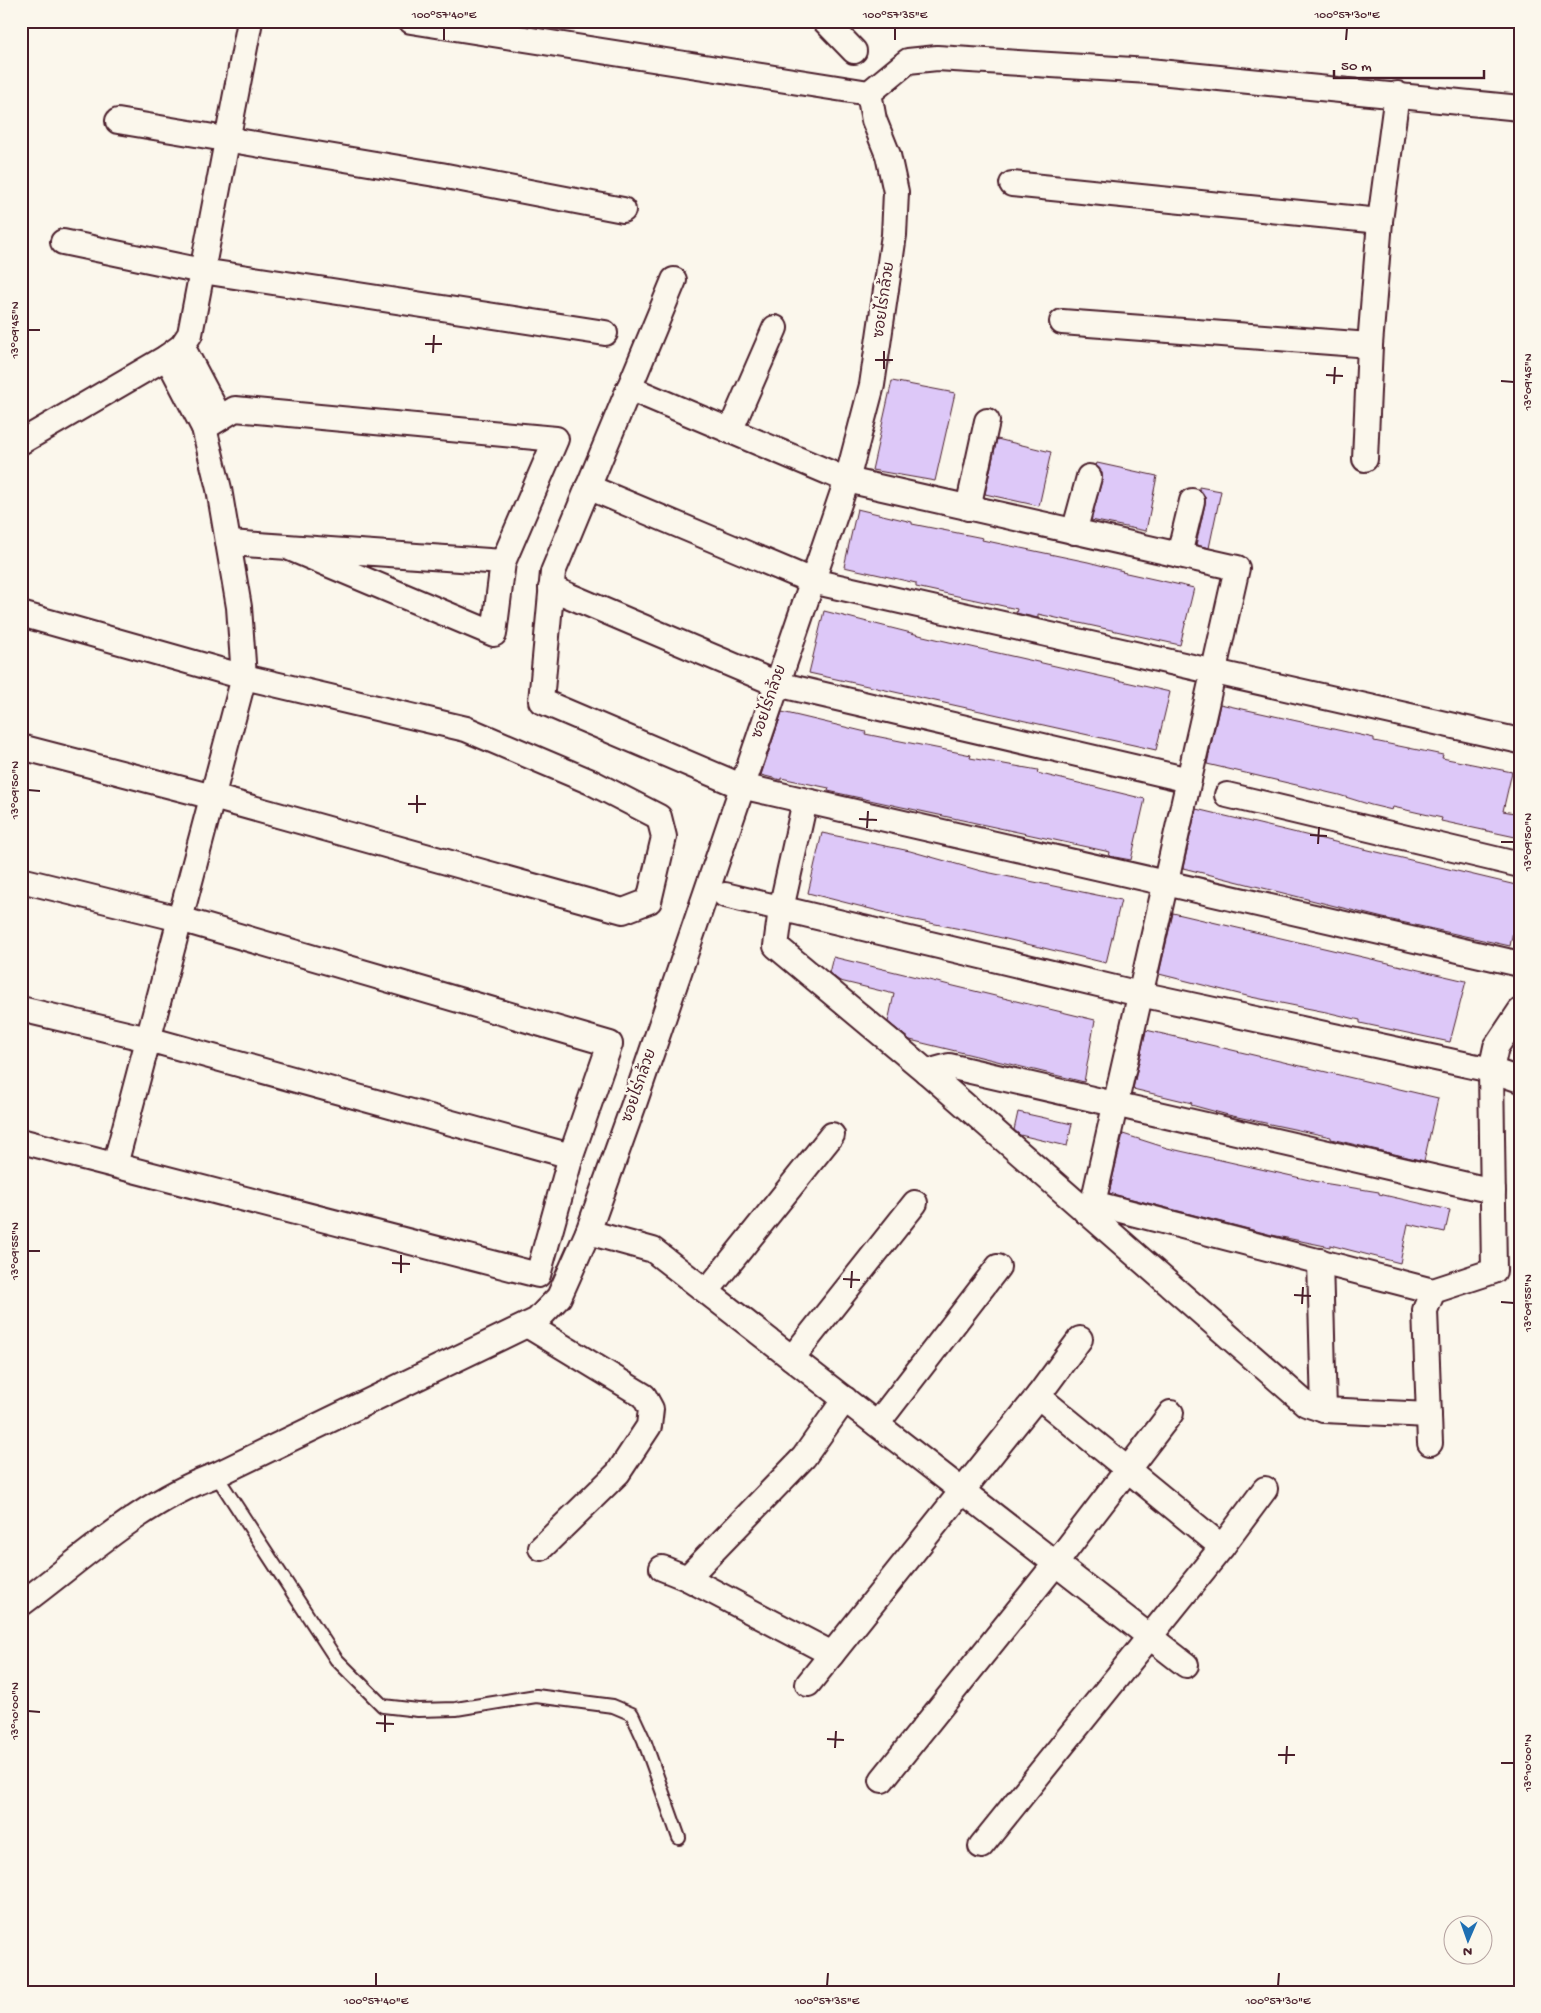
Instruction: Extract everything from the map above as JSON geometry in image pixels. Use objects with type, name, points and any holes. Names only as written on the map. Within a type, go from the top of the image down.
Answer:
[{"type":"street","points":[[21,442],[175,352],[190,334],[250,21]]},
{"type":"street","points":[[411,21],[869,92],[908,61],[937,58],[1149,71],[1397,94],[1520,108]]},
{"type":"street","points":[[825,21],[854,51]]},
{"type":"street","name":"ซอยไร่กล้วย","points":[[21,1604],[152,1506],[196,1482],[216,1475],[537,1320],[558,1297],[588,1232],[634,1104],[847,480],[872,385],[894,235],[896,192],[888,154],[874,120],[869,92]]},
{"type":"street","points":[[1365,459],[1370,345],[1380,221],[1397,94]]},
{"type":"street","points":[[118,121],[441,175],[623,210]]},
{"type":"street","points":[[1012,184],[1380,221]]},
{"type":"street","points":[[63,242],[202,271],[604,333]]},
{"type":"street","points":[[674,280],[553,572],[541,701],[741,786],[1520,964]]},
{"type":"street","points":[[1062,322],[1370,345]]},
{"type":"street","points":[[730,431],[775,328]]},
{"type":"street","points":[[115,1165],[244,677],[239,607],[212,423],[175,352]]},
{"type":"street","points":[[629,388],[847,480],[1237,568],[1116,1104],[1089,1207]]},
{"type":"street","points":[[212,423],[235,410],[556,439],[503,562],[494,634],[286,547]]},
{"type":"street","points":[[968,508],[987,421]]},
{"type":"street","points":[[1074,532],[1089,477]]},
{"type":"street","points":[[588,487],[812,581],[1520,741]]},
{"type":"street","points":[[1180,555],[1192,501]]},
{"type":"street","points":[[230,543],[503,562]]},
{"type":"street","points":[[551,588],[777,684],[1189,780]]},
{"type":"street","points":[[21,614],[244,677],[466,729],[591,782],[659,817],[664,837],[649,901],[623,911],[213,797],[21,747]]},
{"type":"street","points":[[1227,796],[1520,865]]},
{"type":"street","points":[[805,801],[781,909],[776,946],[1089,1207],[1306,1404],[1324,1410],[1429,1415]]},
{"type":"street","points":[[21,880],[180,919],[610,1044],[571,1156],[538,1275],[21,1141]]},
{"type":"street","points":[[725,895],[1140,994],[1491,1070],[1520,1080]]},
{"type":"street","points":[[21,1009],[148,1039],[571,1156]]},
{"type":"street","points":[[1089,1207],[1433,1291],[1494,1270],[1491,1070],[1496,1047],[1520,1011]]},
{"type":"street","points":[[927,1072],[949,1066],[1493,1191]]},
{"type":"street","points":[[706,1291],[832,1135]]},
{"type":"street","points":[[792,1358],[915,1203]]},
{"type":"street","points":[[588,1232],[653,1250],[1186,1665]]},
{"type":"street","points":[[1320,1262],[1324,1410]]},
{"type":"street","points":[[877,1424],[998,1267]]},
{"type":"street","points":[[1430,1443],[1425,1310],[1433,1291]]},
{"type":"street","points":[[527,1325],[644,1396],[651,1409],[649,1426],[618,1473],[541,1548]]},
{"type":"street","points":[[808,1684],[1038,1396],[1080,1339]]},
{"type":"street","points":[[1038,1396],[1222,1547]]},
{"type":"street","points":[[687,1578],[804,1457],[845,1399]]},
{"type":"street","points":[[882,1780],[1056,1564],[1171,1413]]},
{"type":"street","points":[[982,1846],[1222,1547],[1266,1489]]},
{"type":"street","points":[[662,1568],[687,1578],[832,1654]]},
{"type":"lane","points":[[216,1475],[336,1659],[383,1706],[418,1710],[456,1709],[536,1696],[613,1706],[632,1714],[644,1740],[679,1838]]},
{"type":"building","points":[[892,381],[955,393],[935,481],[872,470]]},
{"type":"building","points":[[997,439],[1051,452],[1039,506],[985,494]]},
{"type":"building","points":[[1097,463],[1157,476],[1146,531],[1091,520],[1102,480],[1102,473],[1096,466]]},
{"type":"building","points":[[1199,487],[1221,491],[1209,548],[1196,545],[1205,504],[1205,497],[1199,490]]},
{"type":"building","points":[[857,509],[912,522],[912,524],[983,538],[982,540],[1088,562],[1122,572],[1194,588],[1180,645],[1038,614],[1038,618],[1016,613],[1017,609],[916,587],[916,583],[844,567]]},
{"type":"building","points":[[824,611],[923,636],[1170,692],[1156,750],[809,673]]},
{"type":"building","points":[[1220,704],[1374,738],[1374,741],[1443,755],[1442,758],[1512,772],[1503,811],[1520,814],[1520,838],[1441,821],[1442,818],[1393,807],[1392,810],[1339,795],[1207,764]]},
{"type":"building","points":[[782,712],[866,732],[865,734],[971,755],[970,758],[1038,770],[1037,773],[1145,799],[1131,860],[1109,856],[1110,852],[828,791],[829,788],[761,775]]},
{"type":"building","points":[[1196,809],[1520,886],[1520,897],[1510,946],[1383,918],[1183,868]]},
{"type":"building","points":[[822,833],[910,851],[981,871],[1121,900],[1106,963],[981,933],[910,919],[808,893]]},
{"type":"building","points":[[1173,913],[1466,981],[1450,1042],[1360,1023],[1360,1020],[1251,997],[1159,974]]},
{"type":"building","points":[[833,957],[1095,1020],[1084,1082],[910,1040],[888,1022],[894,994],[840,981],[829,973]]},
{"type":"building","points":[[1146,1030],[1438,1098],[1424,1161],[1331,1139],[1331,1137],[1228,1115],[1191,1105],[1192,1103],[1133,1089]]},
{"type":"building","points":[[1018,1112],[1072,1124],[1067,1146],[1020,1135],[1014,1130]]},
{"type":"building","points":[[1123,1134],[1167,1148],[1323,1183],[1379,1192],[1379,1194],[1450,1210],[1445,1232],[1408,1224],[1400,1263],[1330,1245],[1330,1247],[1272,1235],[1109,1193]]}]
